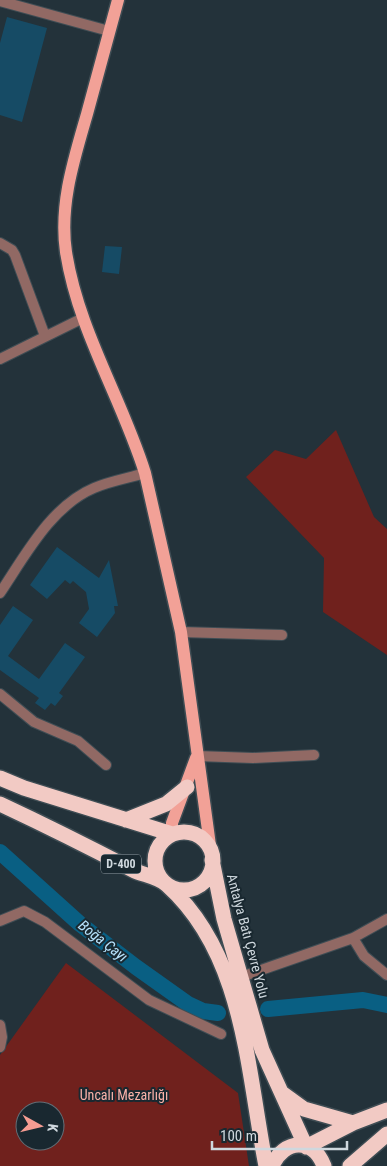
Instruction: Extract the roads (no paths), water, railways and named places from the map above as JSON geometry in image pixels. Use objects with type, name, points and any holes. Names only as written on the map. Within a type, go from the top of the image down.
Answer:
[{"type":"highway","points":[[0,778],[24,788],[172,834],[189,832],[201,838],[210,850],[212,860],[207,877],[199,885],[180,889],[166,884],[157,872],[155,860],[158,847],[172,834]]},
{"type":"highway","points":[[126,820],[166,804],[187,787]]},
{"type":"highway","name":"D-400","points":[[0,804],[166,884],[184,903],[217,952],[245,1047],[266,1166]]},
{"type":"highway","name":"Antalya Batı Çevre Yolu","points":[[212,860],[224,919],[262,1050],[306,1147],[318,1155],[324,1166]]},
{"type":"highway","points":[[279,1091],[304,1109],[353,1123]]},
{"type":"highway","points":[[272,1166],[280,1151],[287,1147],[306,1147],[353,1123],[387,1110]]},
{"type":"highway","points":[[350,1166],[387,1134]]},
{"type":"highway","points":[[360,1166],[372,1148]]},
{"type":"main road","name":"Antalya Batı Çevre Yolu","points":[[118,0],[71,170],[64,216],[66,251],[83,318],[138,449],[146,473],[181,632],[196,756],[212,860]]},
{"type":"main road","points":[[172,834],[172,822],[187,787],[196,756]]},
{"type":"street","points":[[0,1],[109,31]]},
{"type":"street","points":[[0,243],[12,250],[15,255],[45,336]]},
{"type":"street","points":[[0,359],[83,318]]},
{"type":"street","points":[[0,593],[43,532],[65,506],[93,488],[146,473]]},
{"type":"street","points":[[181,632],[282,634]]},
{"type":"street","points":[[0,694],[34,722],[78,741],[106,765]]},
{"type":"street","points":[[196,756],[253,758],[314,755]]},
{"type":"street","points":[[0,921],[24,911],[45,922],[149,1000],[222,1034]]},
{"type":"street","points":[[242,977],[353,938],[387,919]]},
{"type":"street","points":[[353,938],[364,956],[387,975]]},
{"type":"street","points":[[0,1025],[2,1037],[0,1047]]},
{"type":"waterway","name":"Boğa Çayı","points":[[0,852],[80,924],[136,967],[188,1004],[203,1011],[218,1013]]},
{"type":"waterway","name":"Boğa Çayı","points":[[268,1009],[363,1000],[387,1005]]},
{"type":"park label","name":"Uncalı Mezarlığı","points":[[124,1095]]}]
